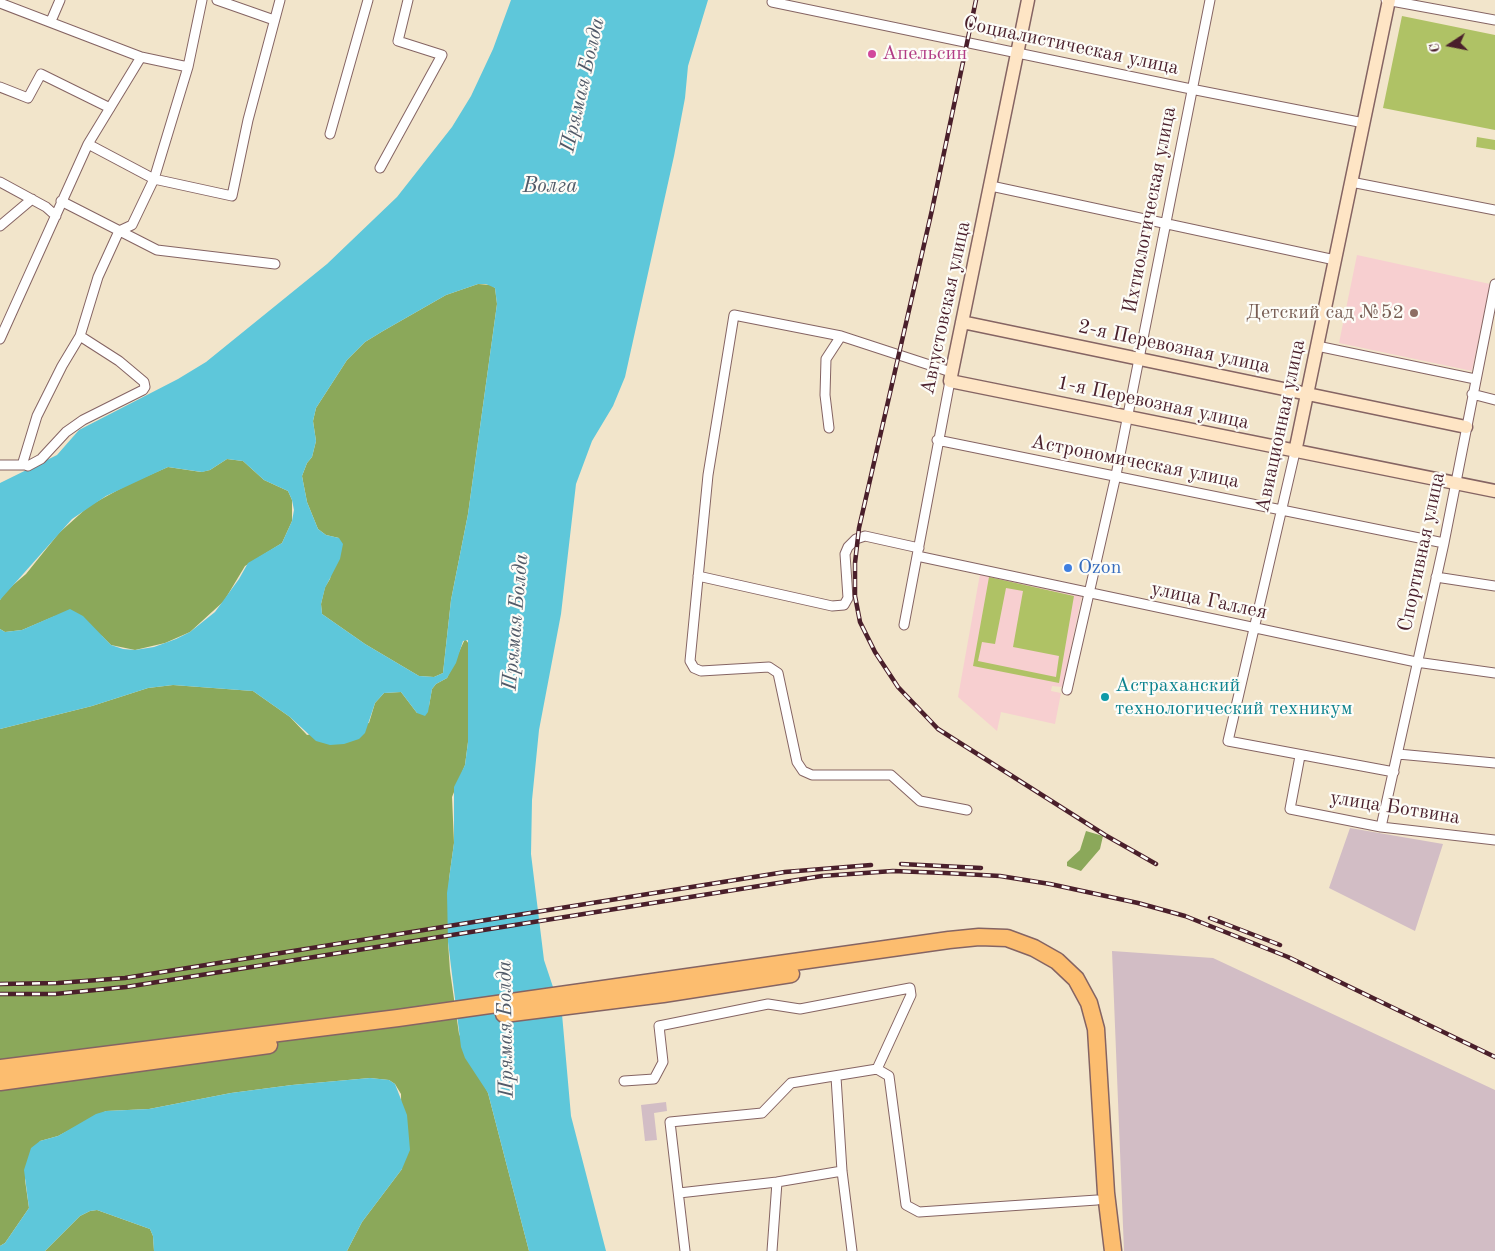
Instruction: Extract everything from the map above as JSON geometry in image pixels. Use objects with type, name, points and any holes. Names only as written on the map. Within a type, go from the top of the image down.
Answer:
[{"type":"highway","points":[[662,988],[979,937],[1007,938],[1034,948],[1057,961],[1076,979],[1089,1003],[1096,1029],[1108,1222],[1113,1251]]},
{"type":"highway","points":[[0,1082],[399,1023],[979,946],[1004,948],[1031,957],[1051,969],[1066,984],[1078,1005],[1086,1031],[1088,1104],[1102,1251]]},
{"type":"highway","points":[[0,1068],[399,1023]]},
{"type":"street","points":[[51,21],[60,0]]},
{"type":"street","points":[[24,463],[37,416],[62,366],[80,336],[98,276],[119,231],[132,225],[154,179],[188,68],[202,0]]},
{"type":"street","points":[[217,0],[274,20]]},
{"type":"street","points":[[88,144],[154,179],[232,196],[248,120],[280,0]]},
{"type":"street","points":[[330,134],[368,0]]},
{"type":"street","points":[[380,168],[442,55],[398,41],[408,0]]},
{"type":"street","name":"Августовская улица","points":[[904,625],[938,440],[1028,0]]},
{"type":"street","name":"Ихтиологическая улица","points":[[1067,690],[1116,475],[1210,0]]},
{"type":"street","points":[[1388,0],[1495,20]]},
{"type":"street","name":"Авиационная улица","points":[[1300,756],[1228,741],[1295,452],[1388,0]]},
{"type":"street","name":"Социалистическая улица","points":[[772,2],[1364,123]]},
{"type":"street","points":[[0,3],[141,57],[188,68]]},
{"type":"street","points":[[0,339],[88,144],[141,57]]},
{"type":"street","points":[[0,87],[28,98],[41,74],[110,108]]},
{"type":"street","points":[[0,182],[32,199],[56,216]]},
{"type":"street","points":[[1351,182],[1495,210]]},
{"type":"street","points":[[991,186],[1165,225],[1335,260]]},
{"type":"street","points":[[0,226],[32,199]]},
{"type":"street","points":[[61,201],[156,250],[275,264]]},
{"type":"street","name":"Спортивная улица","points":[[1381,827],[1416,662],[1444,543],[1475,379],[1493,303],[1495,284]]},
{"type":"street","points":[[951,376],[841,336],[734,315],[708,475],[690,661],[694,668],[701,671],[769,668],[778,673],[797,762],[803,771],[812,775],[891,775],[920,801],[967,810]]},
{"type":"street","name":"2-я Перевозная улица","points":[[962,322],[1466,427]]},
{"type":"street","points":[[0,465],[24,463],[28,466],[41,459],[66,432],[83,420],[146,387],[144,382],[119,361],[80,336]]},
{"type":"street","points":[[829,428],[825,395],[826,359],[841,336]]},
{"type":"street","points":[[1317,346],[1475,379]]},
{"type":"street","name":"1-я Перевозная улица","points":[[951,376],[1128,417],[1495,491]]},
{"type":"street","points":[[1472,394],[1495,400]]},
{"type":"street","name":"Астрономическая улица","points":[[938,440],[1444,543]]},
{"type":"street","name":"улица Галлея","points":[[698,576],[832,606],[844,605],[848,598],[845,554],[848,547],[856,539],[866,536],[918,552],[1088,593],[1416,662],[1495,673]]},
{"type":"street","points":[[1436,576],[1495,586]]},
{"type":"street","points":[[1398,754],[1495,763]]},
{"type":"street","points":[[1300,756],[1394,772]]},
{"type":"street","name":"улица Ботвина","points":[[1300,756],[1290,809],[1381,827],[1495,840]]},
{"type":"street","points":[[624,1081],[654,1079],[663,1062],[659,1026],[768,1004],[800,1009],[910,988],[911,995],[877,1069]]},
{"type":"street","points":[[685,1251],[670,1122],[762,1113],[791,1083],[877,1069],[889,1076],[906,1205],[919,1212],[1097,1200]]},
{"type":"street","points":[[836,1077],[842,1171],[852,1251]]},
{"type":"street","points":[[678,1192],[776,1182],[842,1171]]},
{"type":"street","points":[[772,1251],[776,1182]]},
{"type":"shaded area","name":"Детский сад №52","points":[[1357,255],[1490,284],[1472,371],[1339,343]]},
{"type":"shaded area","points":[[980,574],[1082,595],[1063,685],[1062,687],[1052,686],[1051,691],[1061,693],[1055,724],[1001,712],[997,731],[958,697]]},
{"type":"shaded area","points":[[1350,828],[1443,844],[1415,931],[1329,888]]},
{"type":"shaded area","points":[[1112,951],[1213,958],[1495,1090],[1495,1251],[1124,1251]]},
{"type":"shaded area","points":[[666,1102],[667,1111],[654,1113],[657,1140],[645,1141],[641,1105]]},
{"type":"green space","points":[[1402,16],[1495,35],[1495,130],[1383,108]]},
{"type":"green space","points":[[1477,137],[1495,140],[1495,150],[1476,147]]},
{"type":"green space","points":[[478,284],[491,285],[495,288],[497,304],[468,514],[451,600],[443,673],[434,677],[419,676],[365,644],[322,614],[321,604],[325,587],[330,579],[339,538],[326,535],[318,529],[307,502],[302,476],[307,463],[312,457],[316,441],[313,421],[316,408],[347,360],[365,342],[383,331],[446,295]]},
{"type":"green space","points":[[227,459],[243,461],[264,480],[288,491],[292,500],[292,521],[282,543],[245,566],[224,601],[190,632],[165,643],[135,650],[111,645],[102,636],[55,616],[22,630],[5,632],[0,629],[0,600],[5,592],[26,574],[59,533],[89,506],[127,485],[168,467],[201,472],[210,470]]},
{"type":"green space","points":[[989,577],[1074,596],[1059,683],[973,666]],"holes":[[[1006,588],[1023,591],[1013,647],[1059,656],[1056,677],[978,661],[982,642],[995,644]]]},
{"type":"green space","points":[[465,639],[469,644],[468,742],[465,765],[452,797],[454,843],[449,879],[448,942],[450,971],[459,1034],[488,1093],[529,1251],[347,1251],[362,1222],[402,1169],[401,1094],[395,1084],[389,1080],[370,1078],[231,1093],[149,1109],[106,1111],[58,1136],[40,1141],[25,1180],[29,1208],[5,1243],[0,1246],[0,729],[92,706],[148,688],[173,685],[253,691],[290,717],[307,735],[369,723],[375,703],[384,693],[401,692],[417,713],[429,706],[432,689],[436,684],[447,678]]},
{"type":"green space","points":[[1086,831],[1103,836],[1100,849],[1081,871],[1067,866],[1067,862],[1080,850]]},
{"type":"green space","points":[[97,1210],[150,1229],[153,1236],[154,1251],[45,1251],[80,1216]]},
{"type":"water","name":"Волга","points":[[511,0],[708,0],[688,66],[685,98],[674,156],[625,377],[613,406],[592,441],[576,484],[561,614],[539,730],[532,800],[531,854],[544,960],[562,1014],[571,1116],[606,1251],[529,1251],[488,1093],[465,1058],[461,1047],[448,942],[447,893],[454,843],[454,787],[465,765],[468,742],[468,640],[463,641],[456,663],[447,678],[436,684],[432,689],[428,712],[425,716],[417,713],[401,692],[384,693],[375,703],[365,733],[359,739],[344,744],[330,745],[316,741],[290,717],[253,691],[173,685],[148,688],[92,706],[0,729],[0,629],[5,632],[22,630],[70,609],[83,616],[111,645],[123,649],[135,650],[154,647],[176,639],[190,632],[215,612],[248,563],[282,543],[292,521],[294,510],[288,491],[264,480],[243,461],[227,459],[210,470],[202,472],[168,467],[106,496],[72,519],[0,600],[0,483],[57,455],[79,430],[178,379],[206,362],[327,264],[397,197],[452,127],[471,96],[493,49]],"holes":[[[478,284],[486,284],[495,288],[497,304],[468,514],[451,600],[443,673],[434,677],[419,676],[365,644],[322,614],[321,604],[325,588],[340,559],[343,544],[339,538],[326,535],[318,529],[307,502],[302,476],[307,463],[312,457],[316,441],[313,421],[316,408],[347,360],[365,342],[446,295]]]},
{"type":"water","points":[[370,1078],[389,1080],[395,1084],[407,1115],[410,1150],[402,1169],[362,1222],[347,1251],[154,1251],[153,1236],[150,1229],[97,1210],[80,1216],[45,1251],[0,1251],[0,1246],[5,1243],[29,1208],[24,1170],[31,1148],[40,1141],[58,1136],[96,1114],[106,1111],[149,1109],[231,1093]]},
{"type":"railway","points":[[976,0],[932,210],[859,528],[855,563],[855,596],[860,622],[875,652],[898,687],[938,729],[1105,835],[1156,864]]},
{"type":"railway","points":[[901,864],[981,868]]},
{"type":"railway","points":[[0,984],[58,983],[125,978],[785,872],[871,865]]},
{"type":"railway","points":[[0,994],[55,994],[126,987],[822,876],[893,871],[945,873],[1000,876],[1050,884],[1138,903],[1185,916],[1288,957],[1495,1057]]},
{"type":"railway","points":[[1210,918],[1280,945]]},
{"type":"place","name":"Апельсин","points":[[872,54]]},
{"type":"place","name":"Детский сад №52","points":[[1414,313]]},
{"type":"place","name":"Ozon","points":[[1068,568]]},
{"type":"place","name":"Астраханский технологический техникум","points":[[1105,697]]},
{"type":"water label","name":"Прямая Болда","points":[[583,85]]},
{"type":"water label","name":"Прямая Болда","points":[[516,622]]},
{"type":"water label","name":"Прямая Болда","points":[[506,1029]]}]
